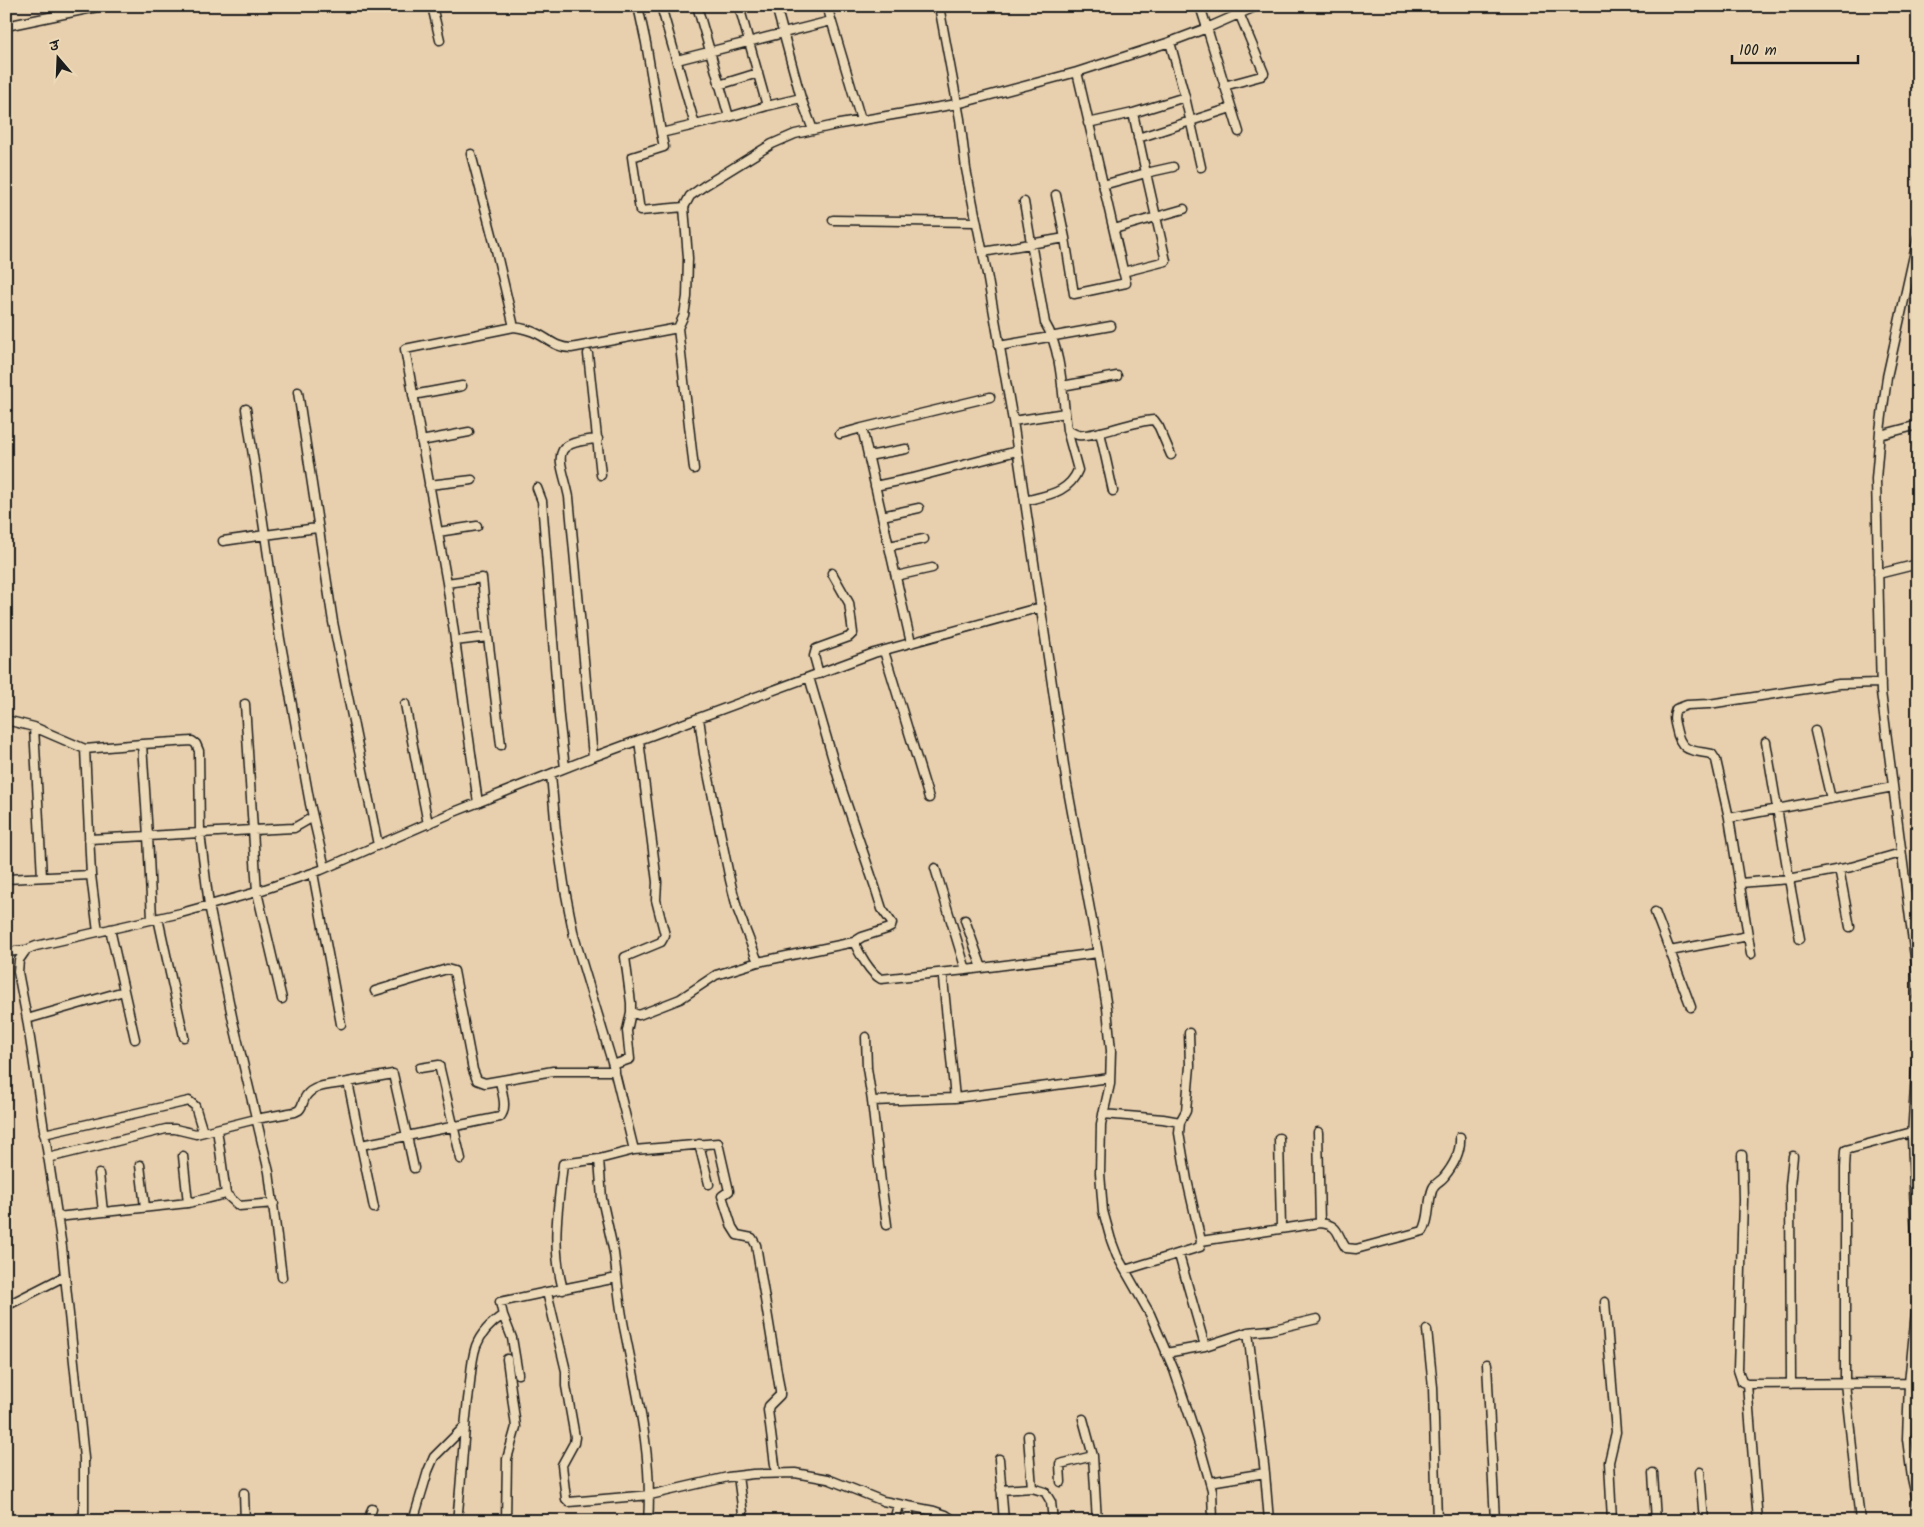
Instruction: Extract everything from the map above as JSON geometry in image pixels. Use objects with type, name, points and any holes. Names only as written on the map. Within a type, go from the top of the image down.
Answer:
[{"type":"street","points":[[6,26],[102,6]]},
{"type":"street","points":[[432,6],[440,40]]},
{"type":"street","points":[[638,6],[664,147],[632,157],[640,211],[684,207]]},
{"type":"street","points":[[661,6],[695,125]]},
{"type":"street","points":[[697,6],[729,116]]},
{"type":"street","points":[[740,6],[767,106]]},
{"type":"street","points":[[776,6],[801,98],[813,130]]},
{"type":"street","points":[[827,6],[861,120]]},
{"type":"street","points":[[939,6],[957,104],[966,169],[1013,421],[1067,785],[1098,953],[1112,1051],[1110,1078],[1101,1124],[1100,1174],[1103,1211],[1111,1240],[1125,1270],[1150,1314],[1183,1396],[1212,1490],[1213,1521]]},
{"type":"street","points":[[1200,6],[1238,132]]},
{"type":"street","points":[[694,468],[678,328],[684,315],[687,297],[688,258],[684,207],[690,196],[765,149],[795,134],[861,120],[957,104],[1077,72],[1170,42],[1257,6]]},
{"type":"street","points":[[1224,86],[1261,76],[1264,72],[1239,14]]},
{"type":"street","points":[[677,60],[831,21]]},
{"type":"street","points":[[1170,42],[1186,97],[1201,167]]},
{"type":"street","points":[[1056,195],[1074,294],[1126,283],[1077,72]]},
{"type":"street","points":[[719,85],[758,73]]},
{"type":"street","points":[[1088,123],[1186,97]]},
{"type":"street","points":[[661,133],[801,98]]},
{"type":"street","points":[[1138,138],[1231,108]]},
{"type":"street","points":[[1123,272],[1166,261],[1133,112]]},
{"type":"street","points":[[471,154],[487,211],[514,327]]},
{"type":"street","points":[[1104,185],[1173,167]]},
{"type":"street","points":[[1024,202],[1045,323],[1052,335],[1062,386],[1066,430],[1078,470],[1075,478],[1062,491],[1025,501]]},
{"type":"street","points":[[1114,229],[1184,209]]},
{"type":"street","points":[[833,220],[976,222]]},
{"type":"street","points":[[1918,237],[1887,377],[1876,479],[1881,683],[1916,965],[1918,998]]},
{"type":"street","points":[[983,252],[1065,238]]},
{"type":"street","points":[[999,346],[1052,335],[1111,326]]},
{"type":"street","points":[[478,802],[447,583],[405,349],[514,327],[527,329],[538,334],[560,348],[571,348],[678,328]]},
{"type":"street","points":[[588,354],[602,475]]},
{"type":"street","points":[[1062,386],[1117,376]]},
{"type":"street","points":[[413,395],[462,386]]},
{"type":"street","points":[[298,392],[338,650],[378,846]]},
{"type":"street","points":[[840,434],[990,397]]},
{"type":"street","points":[[246,409],[280,639],[313,817],[325,868]]},
{"type":"street","points":[[1013,421],[1065,413]]},
{"type":"street","points":[[1066,430],[1078,435],[1100,432],[1132,422],[1154,420],[1171,455]]},
{"type":"street","points":[[1880,435],[1918,425]]},
{"type":"street","points":[[862,428],[911,643]]},
{"type":"street","points":[[421,441],[469,432]]},
{"type":"street","points":[[1100,432],[1113,491]]},
{"type":"street","points":[[593,757],[569,497],[559,460],[564,447],[570,443],[598,439]]},
{"type":"street","points":[[868,456],[906,448]]},
{"type":"street","points":[[875,486],[1017,451]]},
{"type":"street","points":[[429,485],[472,480]]},
{"type":"street","points":[[537,488],[542,501],[558,707],[565,768]]},
{"type":"street","points":[[882,516],[919,508]]},
{"type":"street","points":[[438,532],[477,526]]},
{"type":"street","points":[[224,541],[318,528]]},
{"type":"street","points":[[889,546],[924,539]]},
{"type":"street","points":[[1878,574],[1918,564]]},
{"type":"street","points":[[896,576],[932,568]]},
{"type":"street","points":[[819,674],[814,656],[816,649],[850,637],[853,633],[849,603],[832,573]]},
{"type":"street","points":[[447,583],[482,578],[501,745]]},
{"type":"street","points":[[6,952],[26,950],[257,892],[313,873],[478,802],[593,757],[809,677],[884,651],[1041,607]]},
{"type":"street","points":[[455,640],[488,637]]},
{"type":"street","points":[[884,651],[929,798]]},
{"type":"street","points":[[630,1012],[639,1015],[680,1000],[716,975],[758,962],[854,942],[862,937],[890,927],[892,923],[882,910],[834,762],[809,677]]},
{"type":"street","points":[[1751,954],[1729,818],[1716,760],[1712,754],[1688,750],[1682,746],[1673,716],[1676,709],[1687,705],[1708,704],[1839,684],[1881,683]]},
{"type":"street","points":[[245,704],[257,892],[282,999]]},
{"type":"street","points":[[405,704],[428,824]]},
{"type":"street","points":[[699,718],[704,754],[730,880],[737,908],[758,962]]},
{"type":"street","points":[[6,720],[34,726],[85,748],[192,741],[199,747],[200,833],[209,905],[233,1021],[269,1172],[282,1277]]},
{"type":"street","points":[[34,726],[42,877]]},
{"type":"street","points":[[1814,731],[1831,799]]},
{"type":"street","points":[[374,991],[447,968],[454,971],[474,1074],[477,1080],[485,1083],[553,1072],[614,1068],[630,1059],[627,1031],[631,1003],[624,957],[661,942],[665,935],[656,900],[657,882],[639,740]]},
{"type":"street","points":[[1766,742],[1800,939]]},
{"type":"street","points":[[142,744],[155,919],[184,1037]]},
{"type":"street","points":[[85,748],[91,875],[98,932]]},
{"type":"street","points":[[551,774],[556,831],[570,918],[614,1068],[634,1150]]},
{"type":"street","points":[[1729,818],[1893,787]]},
{"type":"street","points":[[90,839],[294,828],[313,817]]},
{"type":"street","points":[[1740,883],[1789,879],[1839,869],[1901,853]]},
{"type":"street","points":[[935,868],[966,970]]},
{"type":"street","points":[[1839,869],[1850,927]]},
{"type":"street","points":[[313,873],[341,1024]]},
{"type":"street","points":[[6,879],[91,875]]},
{"type":"street","points":[[1655,912],[1691,1007]]},
{"type":"street","points":[[965,920],[982,968]]},
{"type":"street","points":[[110,929],[135,1039]]},
{"type":"street","points":[[1670,951],[1748,936]]},
{"type":"street","points":[[854,942],[864,960],[876,976],[881,979],[1098,953]]},
{"type":"street","points":[[26,950],[19,960],[18,972],[28,1019],[57,1217],[84,1458],[84,1518],[72,1521]]},
{"type":"street","points":[[943,979],[955,1098]]},
{"type":"street","points":[[28,1019],[124,991]]},
{"type":"street","points":[[1125,1270],[1200,1247],[1201,1241],[1179,1133],[1180,1122],[1186,1111],[1190,1066],[1189,1033]]},
{"type":"street","points":[[866,1037],[867,1068],[880,1182],[887,1225]]},
{"type":"street","points":[[1918,1038],[1912,1132],[1918,1291],[1914,1359],[1909,1383],[1907,1440],[1918,1506]]},
{"type":"street","points":[[420,1068],[439,1065],[461,1159]]},
{"type":"street","points":[[48,1158],[166,1129],[196,1134],[299,1110],[305,1097],[311,1090],[393,1074],[414,1168]]},
{"type":"street","points":[[872,1101],[955,1098],[1110,1078]]},
{"type":"street","points":[[361,1145],[500,1117],[504,1108],[500,1081]]},
{"type":"street","points":[[348,1082],[374,1208]]},
{"type":"street","points":[[44,1134],[189,1101],[195,1106],[203,1132]]},
{"type":"street","points":[[1103,1114],[1180,1122]]},
{"type":"street","points":[[217,1129],[226,1194],[239,1206],[274,1203]]},
{"type":"street","points":[[1318,1132],[1320,1223]]},
{"type":"street","points":[[1860,1521],[1845,1383],[1844,1168],[1846,1150],[1912,1132]]},
{"type":"street","points":[[1201,1241],[1320,1223],[1331,1224],[1337,1229],[1346,1248],[1356,1249],[1423,1231],[1428,1224],[1434,1186],[1444,1177],[1461,1147],[1460,1137]]},
{"type":"street","points":[[1279,1138],[1281,1228]]},
{"type":"street","points":[[563,1290],[555,1252],[563,1164],[599,1159],[634,1150],[718,1142],[729,1191],[722,1196],[732,1227],[737,1235],[752,1238],[756,1245],[780,1390],[780,1395],[768,1410],[776,1473]]},
{"type":"street","points":[[699,1144],[709,1184]]},
{"type":"street","points":[[1742,1155],[1743,1200],[1738,1370],[1742,1382],[1747,1384],[1909,1383]]},
{"type":"street","points":[[183,1156],[188,1203]]},
{"type":"street","points":[[1791,1384],[1790,1186],[1793,1156]]},
{"type":"street","points":[[599,1159],[602,1199],[614,1253],[624,1329],[645,1437],[650,1495],[648,1521]]},
{"type":"street","points":[[140,1165],[145,1207]]},
{"type":"street","points":[[99,1174],[103,1212]]},
{"type":"street","points":[[57,1217],[188,1203],[226,1194]]},
{"type":"street","points":[[1179,1255],[1205,1346]]},
{"type":"street","points":[[7,1305],[65,1276]]},
{"type":"street","points":[[518,1374],[512,1338],[503,1316],[500,1302],[616,1278]]},
{"type":"street","points":[[547,1292],[566,1370],[566,1386],[575,1437],[574,1443],[562,1465],[566,1499],[573,1503],[650,1495],[738,1476],[795,1473],[828,1479],[883,1501],[934,1511],[946,1515],[955,1521]]},
{"type":"street","points":[[1605,1302],[1616,1432],[1609,1462],[1612,1521]]},
{"type":"street","points":[[457,1521],[464,1459],[464,1428],[473,1357],[476,1345],[491,1324],[503,1316]]},
{"type":"street","points":[[1166,1353],[1205,1346],[1248,1332],[1270,1330],[1317,1318]]},
{"type":"street","points":[[1427,1330],[1433,1387],[1437,1521]]},
{"type":"street","points":[[1248,1332],[1269,1521]]},
{"type":"street","points":[[506,1521],[507,1459],[516,1427],[507,1360]]},
{"type":"street","points":[[1487,1364],[1495,1521]]},
{"type":"street","points":[[1747,1384],[1758,1521]]},
{"type":"street","points":[[1083,1419],[1093,1456],[1097,1521]]},
{"type":"street","points":[[413,1521],[434,1457],[464,1428]]},
{"type":"street","points":[[1028,1436],[1032,1488]]},
{"type":"street","points":[[1061,1482],[1060,1464],[1093,1456]]},
{"type":"street","points":[[999,1459],[1004,1521]]},
{"type":"street","points":[[1700,1472],[1704,1521]]},
{"type":"street","points":[[1210,1482],[1265,1473]]},
{"type":"street","points":[[1654,1473],[1656,1521]]},
{"type":"street","points":[[738,1476],[744,1521]]},
{"type":"street","points":[[1002,1490],[1032,1488],[1045,1492],[1051,1502],[1053,1521]]},
{"type":"street","points":[[244,1493],[245,1521]]},
{"type":"street","points":[[894,1521],[898,1505]]},
{"type":"street","points":[[907,1506],[911,1521]]},
{"type":"street","points":[[368,1521],[372,1509]]}]
